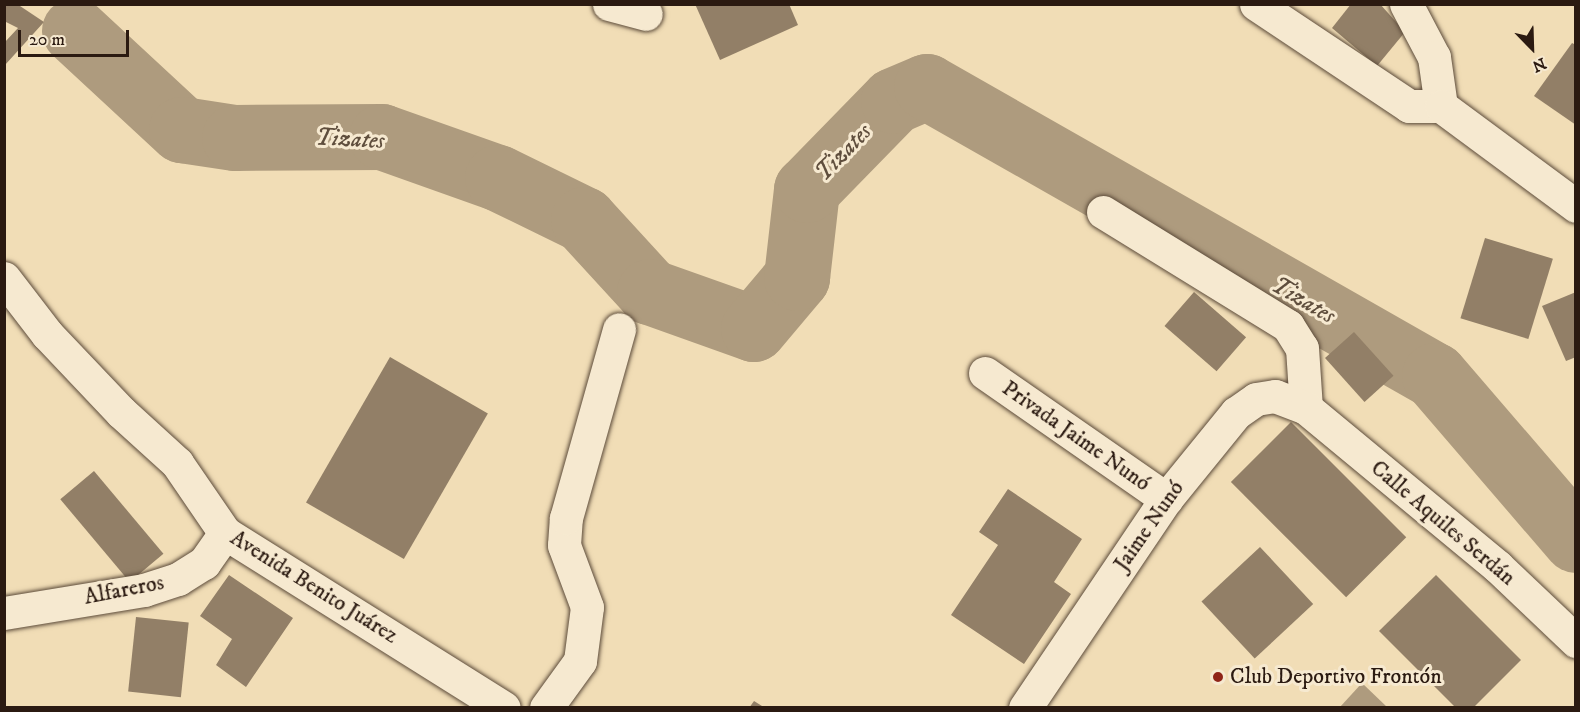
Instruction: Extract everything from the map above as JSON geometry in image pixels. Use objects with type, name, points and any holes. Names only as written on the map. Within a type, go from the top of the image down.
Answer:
[{"type":"street","points":[[609,4],[646,14]]},
{"type":"street","points":[[1257,4],[1409,106],[1441,106],[1575,206]]},
{"type":"street","points":[[1406,4],[1434,57],[1441,106]]},
{"type":"street","points":[[1103,212],[1288,326],[1302,348],[1306,408]]},
{"type":"street","name":"Avenida Benito Juárez","points":[[4,278],[47,334],[177,463],[225,533],[504,708]]},
{"type":"street","points":[[546,708],[580,661],[586,607],[564,545],[566,518],[619,329]]},
{"type":"street","name":"Privada Jaime Nunó","points":[[985,373],[1166,499]]},
{"type":"street","name":"Jaime Nunó","points":[[1025,708],[1166,499],[1236,413],[1257,399],[1275,396],[1306,408]]},
{"type":"street","name":"Calle Aquiles Serdán","points":[[1306,408],[1498,567],[1575,641]]},
{"type":"street","name":"Alfareros","points":[[4,613],[144,590],[178,579],[204,563],[225,533]]},
{"type":"shaded area","points":[[1362,683],[1387,707],[1340,707]]},
{"type":"building","points":[[4,4],[17,4],[44,22],[5,65],[5,42],[18,28],[4,21]]},
{"type":"building","points":[[695,4],[789,4],[798,25],[720,60]]},
{"type":"building","points":[[1351,4],[1380,4],[1405,32],[1377,66],[1332,28]]},
{"type":"building","points":[[1572,43],[1576,45],[1576,125],[1534,96]]},
{"type":"building","points":[[1485,238],[1553,259],[1528,339],[1460,318]]},
{"type":"building","points":[[1194,292],[1246,337],[1217,371],[1164,326]]},
{"type":"building","points":[[1576,292],[1576,357],[1566,361],[1542,306]]},
{"type":"building","points":[[1354,332],[1393,376],[1364,402],[1325,358]]},
{"type":"building","points":[[390,357],[488,414],[404,559],[306,502]]},
{"type":"building","points":[[1291,422],[1406,537],[1346,597],[1231,482]]},
{"type":"building","points":[[94,471],[163,554],[130,582],[60,499]]},
{"type":"building","points":[[1008,489],[1082,539],[1054,582],[1071,594],[1024,664],[951,615],[998,545],[979,532]]},
{"type":"building","points":[[1260,547],[1313,604],[1255,659],[1201,602]]},
{"type":"building","points":[[229,575],[293,618],[246,687],[216,665],[232,639],[200,616]]},
{"type":"building","points":[[1436,575],[1521,660],[1473,708],[1456,708],[1379,631]]},
{"type":"building","points":[[136,617],[189,623],[181,697],[128,692]]},
{"type":"building","points":[[754,701],[765,708],[749,708]]},
{"type":"waterway","name":"Tizates","points":[[75,31],[182,130],[235,138],[382,137],[498,178],[584,220],[650,292],[754,329],[797,278],[807,190],[894,101],[927,87],[1435,376],[1576,540]]},
{"type":"place","name":"Club Deportivo Frontón","points":[[1218,677]]}]
